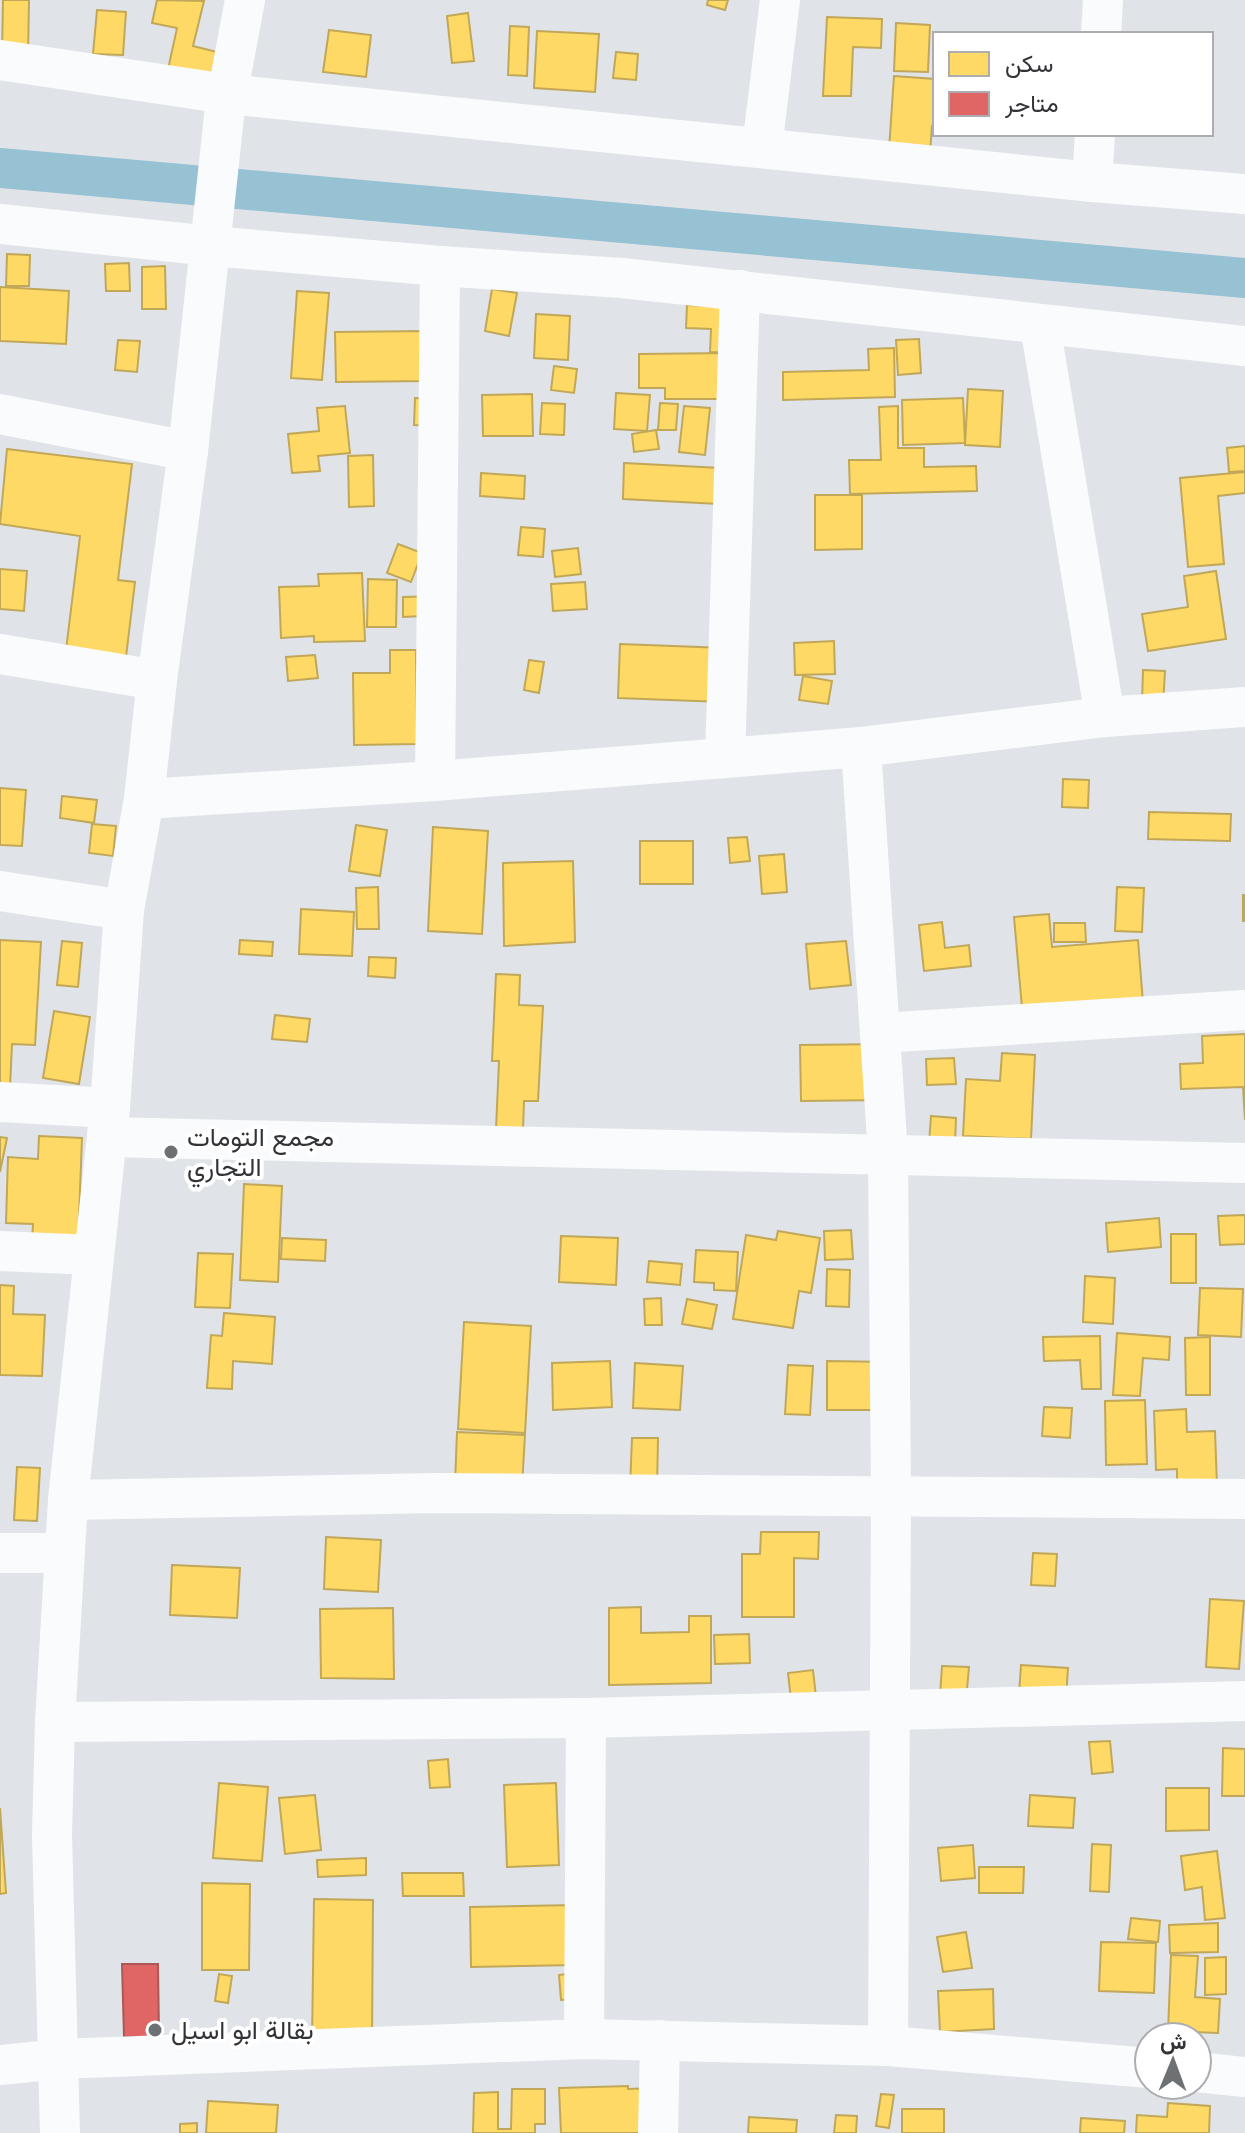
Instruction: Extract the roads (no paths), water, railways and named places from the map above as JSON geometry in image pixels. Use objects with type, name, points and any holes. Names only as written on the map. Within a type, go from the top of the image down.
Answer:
[{"type":"street","points":[[60,2133],[52,1835],[68,1500],[108,1122],[124,910],[144,799],[188,451],[226,100],[245,0]]},
{"type":"street","points":[[762,148],[780,0]]},
{"type":"street","points":[[1101,32],[1103,0]]},
{"type":"street","points":[[0,60],[226,100],[1245,194]]},
{"type":"street","points":[[1092,182],[1095,136]]},
{"type":"street","points":[[0,224],[212,237],[440,266],[622,278],[1245,346]]},
{"type":"street","points":[[435,781],[440,266]]},
{"type":"street","points":[[725,758],[740,290]]},
{"type":"street","points":[[1040,325],[1105,717]]},
{"type":"street","points":[[0,414],[188,451]]},
{"type":"street","points":[[0,654],[157,680]]},
{"type":"street","points":[[144,799],[435,781],[861,747],[1105,717],[1245,707]]},
{"type":"street","points":[[861,747],[888,1155],[891,1497],[888,2046]]},
{"type":"street","points":[[0,891],[124,910]]},
{"type":"street","points":[[881,1033],[1245,1010]]},
{"type":"street","points":[[0,1102],[108,1122],[888,1155],[1245,1163]]},
{"type":"street","points":[[0,1251],[94,1255]]},
{"type":"street","points":[[68,1500],[436,1493],[1245,1499]]},
{"type":"street","points":[[0,1553],[64,1553]]},
{"type":"street","points":[[55,1722],[586,1718],[1245,1701]]},
{"type":"street","points":[[584,2039],[586,1718]]},
{"type":"street","points":[[0,2065],[60,2059],[584,2039],[888,2046],[1133,2067]]},
{"type":"street","points":[[658,2133],[660,2040]]},
{"type":"street","points":[[1213,2074],[1245,2077]]},
{"type":"waterway","points":[[0,168],[1245,278]]},
{"type":"place","name":"مجمع التومات التجاري","points":[[171,1152]]},
{"type":"place","name":"بقالة ابو اسيل","points":[[155,2030]]}]
